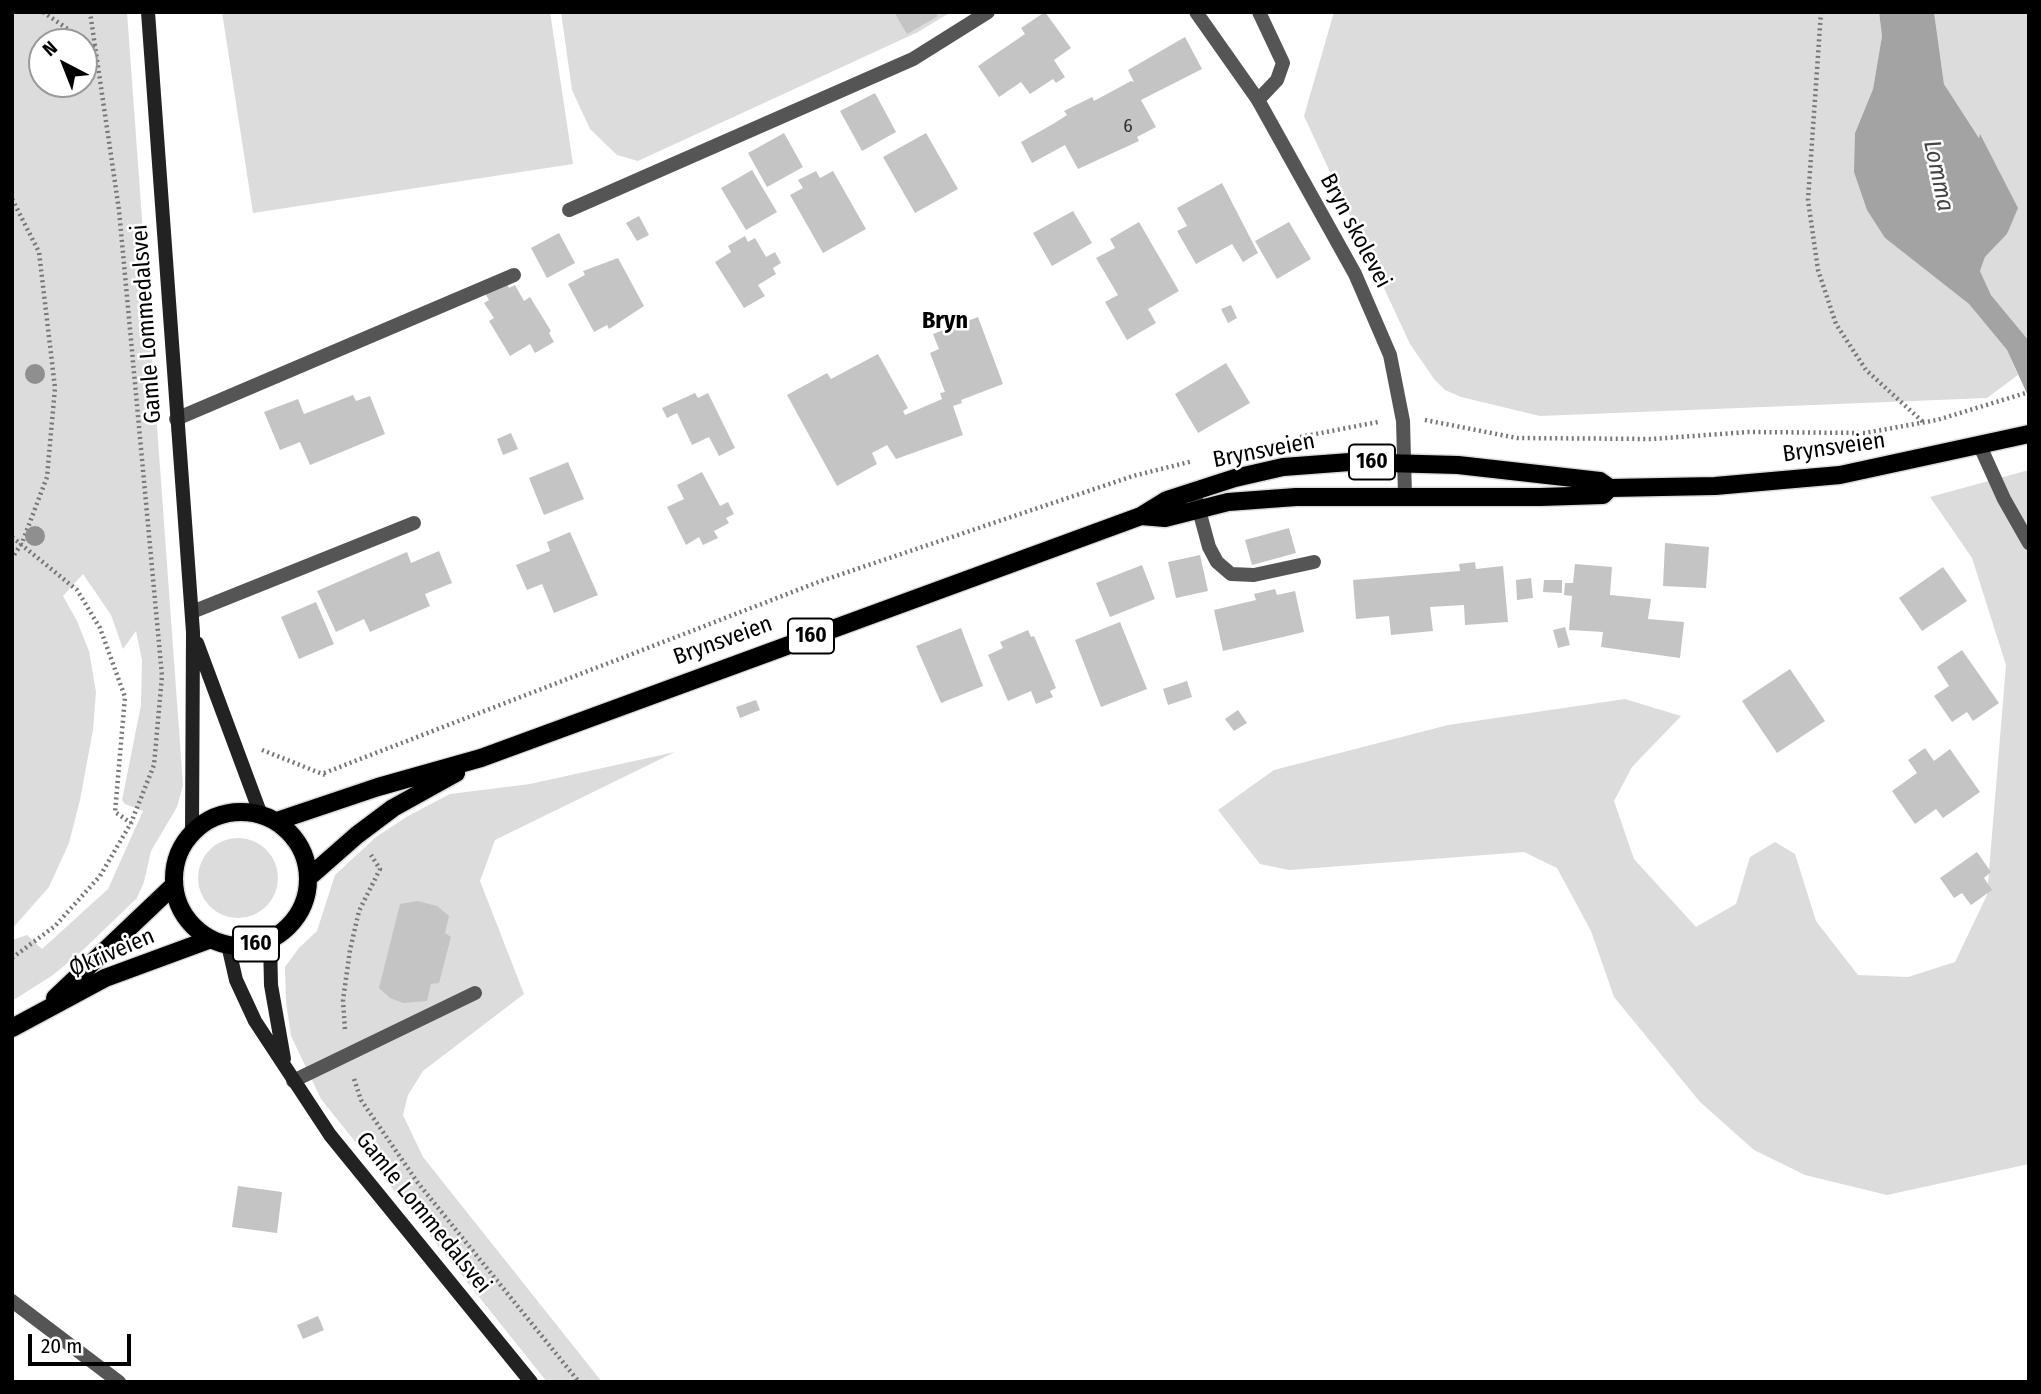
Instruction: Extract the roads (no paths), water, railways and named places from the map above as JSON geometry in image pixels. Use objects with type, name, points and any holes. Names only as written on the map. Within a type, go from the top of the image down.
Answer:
[{"type":"main road","name":"160","points":[[1980,446],[2029,434]]},
{"type":"main road","name":"Brynsveien","points":[[269,818],[481,758],[1141,516],[1167,500],[1283,467],[1350,462],[1458,465],[1600,481],[1610,488],[1715,486],[1812,479],[1980,446]]},
{"type":"main road","name":"Brynsveien","points":[[1141,516],[1165,518],[1228,502],[1296,497],[1603,495],[1610,488]]},
{"type":"main road","name":"Brynsveien","points":[[308,878],[393,808],[481,758]]},
{"type":"main road","name":"160","points":[[192,831],[225,813],[244,811],[269,818]]},
{"type":"main road","points":[[269,818],[298,842],[306,862],[308,878]]},
{"type":"main road","points":[[173,886],[176,861],[192,831]]},
{"type":"main road","name":"160","points":[[173,886],[183,914],[197,930],[220,942],[250,945],[270,940],[295,918],[304,903],[308,878]]},
{"type":"main road","name":"Økriveien","points":[[34,1017],[173,886]]},
{"type":"main road","name":"Økriveien","points":[[12,1028],[106,978],[220,942]]},
{"type":"street","name":"Gamle Lommedalsvei","points":[[148,12],[192,612],[192,831]]},
{"type":"street","points":[[569,211],[913,59],[988,12]]},
{"type":"street","name":"Bryn skolevei","points":[[1196,12],[1258,100],[1355,274],[1390,355],[1403,421],[1405,495]]},
{"type":"street","points":[[1258,100],[1277,80],[1283,63],[1259,12]]},
{"type":"street","points":[[176,419],[514,275]]},
{"type":"street","points":[[1980,446],[2004,499],[2029,542]]},
{"type":"street","points":[[1193,491],[1209,547],[1217,562],[1231,574],[1254,575],[1314,562]]},
{"type":"street","points":[[192,612],[414,523]]},
{"type":"street","name":"Gamle Lommedalsvei","points":[[193,632],[269,818]]},
{"type":"street","name":"Gamle Lommedalsvei","points":[[270,940],[271,985],[286,1067]]},
{"type":"street","name":"Gamle Lommedalsvei","points":[[220,942],[254,1021],[330,1135],[531,1382]]},
{"type":"street","points":[[293,1081],[475,993]]},
{"type":"street","points":[[12,1301],[119,1382]]},
{"type":"water","name":"Lomma","points":[[1879,12],[1934,12],[1944,84],[1979,138],[1980,134],[2018,208],[2007,234],[1985,257],[1980,271],[1991,295],[2029,341],[2029,398],[2007,350],[1969,304],[1885,238],[1867,210],[1854,172],[1855,133],[1873,89],[1882,36]]},
{"type":"district","name":"Bryn","points":[[945,321]]}]
